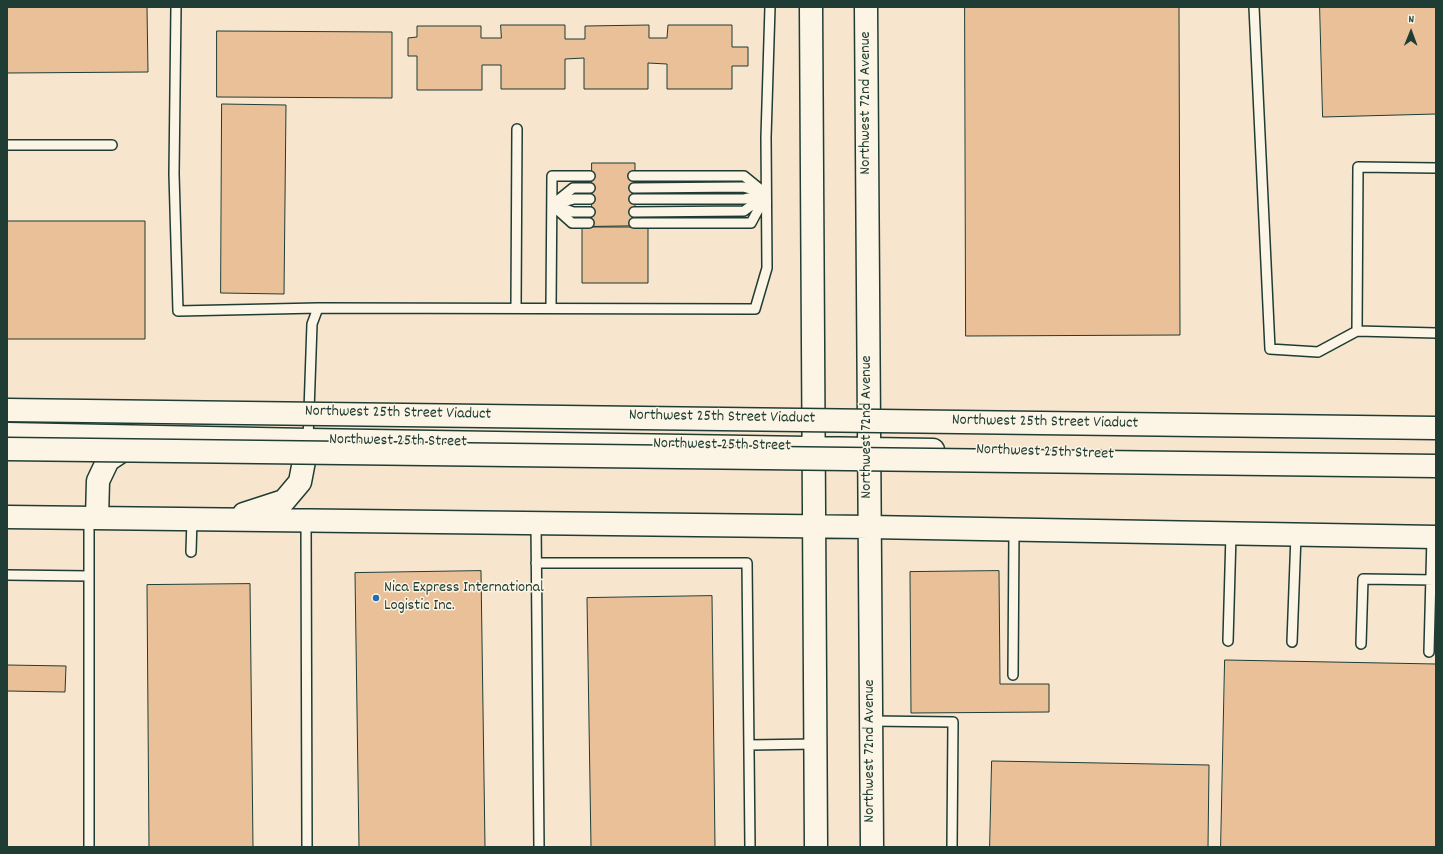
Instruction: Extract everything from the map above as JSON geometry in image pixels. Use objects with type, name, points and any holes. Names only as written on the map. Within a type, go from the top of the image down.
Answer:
[{"type":"main road","points":[[811,7],[816,847]]},
{"type":"main road","name":"Northwest 72nd Avenue","points":[[866,7],[872,847]]},
{"type":"main road","name":"Northwest 25th Street Viaduct","points":[[7,410],[1436,428]]},
{"type":"main road","name":"Northwest 25th Street","points":[[7,434],[869,448],[1436,466]]},
{"type":"main road","points":[[93,518],[98,481],[108,460],[144,437]]},
{"type":"main road","points":[[226,520],[284,501],[300,482],[308,440]]},
{"type":"main road","points":[[7,449],[1436,466]]},
{"type":"main road","points":[[7,517],[869,527],[1434,537]]},
{"type":"lane","points":[[176,7],[174,174],[178,310],[516,307],[755,309],[767,268],[766,137],[770,7]]},
{"type":"lane","points":[[1254,7],[1270,349],[1318,352],[1357,331],[1436,333]]},
{"type":"lane","points":[[516,307],[517,129]]},
{"type":"lane","points":[[7,145],[112,145]]},
{"type":"lane","points":[[1357,331],[1358,167],[1436,168]]},
{"type":"lane","points":[[551,308],[552,176],[590,176]]},
{"type":"lane","points":[[633,176],[744,176],[766,194]]},
{"type":"lane","points":[[634,188],[743,187],[766,194]]},
{"type":"lane","points":[[552,205],[573,188],[590,188]]},
{"type":"lane","points":[[634,199],[744,199],[766,194]]},
{"type":"lane","points":[[634,212],[744,211],[766,194]]},
{"type":"lane","points":[[634,223],[751,222],[766,194]]},
{"type":"lane","points":[[552,205],[574,199],[590,199]]},
{"type":"lane","points":[[552,205],[573,212],[590,212]]},
{"type":"lane","points":[[552,205],[572,223],[589,223]]},
{"type":"lane","points":[[308,440],[312,324],[318,308]]},
{"type":"lane","points":[[89,847],[89,576],[93,518]]},
{"type":"lane","points":[[191,552],[192,519]]},
{"type":"lane","points":[[306,521],[307,847]]},
{"type":"lane","points":[[536,523],[539,847]]},
{"type":"lane","points":[[1013,675],[1014,530]]},
{"type":"lane","points":[[1228,641],[1231,534]]},
{"type":"lane","points":[[1292,642],[1296,534]]},
{"type":"lane","points":[[1429,652],[1434,537]]},
{"type":"lane","points":[[536,563],[747,563],[750,847]]},
{"type":"lane","points":[[7,575],[89,576]]},
{"type":"lane","points":[[1362,644],[1363,579],[1433,580]]},
{"type":"lane","points":[[871,721],[954,722],[952,847]]},
{"type":"lane","points":[[749,745],[815,744]]},
{"type":"building","points":[[7,7],[147,7],[148,72],[7,73]]},
{"type":"building","points":[[965,7],[1179,7],[1180,335],[966,336]]},
{"type":"building","points":[[1320,7],[1436,7],[1436,114],[1323,117]]},
{"type":"building","points":[[501,25],[565,25],[565,39],[585,39],[585,26],[649,25],[649,38],[667,38],[668,25],[732,25],[732,47],[748,47],[748,66],[732,66],[732,89],[667,89],[667,64],[648,63],[648,89],[584,89],[584,58],[565,59],[565,89],[501,89],[501,65],[482,65],[482,90],[417,90],[417,56],[408,56],[408,38],[417,37],[417,26],[481,26],[481,38],[501,38]]},
{"type":"building","points":[[217,31],[392,32],[392,98],[217,97]]},
{"type":"building","points":[[222,104],[286,105],[284,294],[221,293]]},
{"type":"building","points":[[592,163],[635,163],[635,227],[592,227]]},
{"type":"building","points":[[7,221],[145,221],[145,339],[7,339]]},
{"type":"building","points":[[648,226],[648,283],[582,283],[582,227]]},
{"type":"building","points":[[481,571],[485,847],[359,847],[355,573]]},
{"type":"building","points":[[999,571],[1000,684],[1049,684],[1049,712],[911,713],[910,572]]},
{"type":"building","points":[[250,584],[253,847],[149,847],[147,585]]},
{"type":"building","points":[[712,596],[715,847],[591,847],[587,598]]},
{"type":"building","points":[[1225,660],[1436,664],[1436,847],[1221,847]]},
{"type":"building","points":[[7,665],[66,666],[65,692],[7,691]]},
{"type":"building","points":[[992,761],[1209,765],[1208,847],[990,847]]},
{"type":"place","name":"Nica Express International Logistic Inc.","points":[[376,598]]}]
